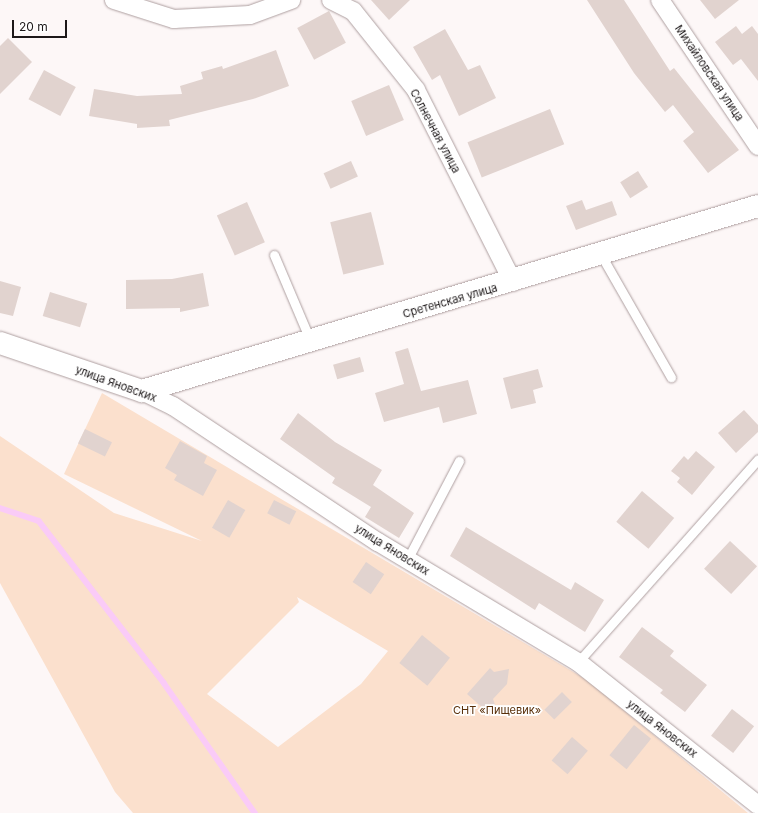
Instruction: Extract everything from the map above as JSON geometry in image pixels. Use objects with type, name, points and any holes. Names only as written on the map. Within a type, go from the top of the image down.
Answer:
[{"type":"street","points":[[114,0],[174,19],[250,15],[291,0]]},
{"type":"street","name":"Солнечная улица","points":[[331,0],[353,11],[416,90],[513,282]]},
{"type":"street","name":"Михайловская улица","points":[[660,0],[758,146]]},
{"type":"street","name":"Сретенская улица","points":[[142,391],[513,282],[758,206]]},
{"type":"street","name":"улица Яновских","points":[[0,343],[142,391],[173,406],[407,560],[578,662],[758,805]]},
{"type":"lane","points":[[274,255],[310,342]]},
{"type":"lane","points":[[601,255],[671,377]]},
{"type":"lane","points":[[578,662],[758,459]]},
{"type":"lane","points":[[407,560],[459,461]]},
{"type":"green space","name":"СНТ «Пищевик»","points":[[102,393],[587,680],[748,813],[133,813],[115,792],[0,583],[0,436],[114,513],[202,541],[64,474]],"holes":[[[297,597],[388,651],[361,684],[278,747],[207,694],[299,602]]]},
{"type":"building","points":[[371,0],[410,0],[389,20]]},
{"type":"building","points":[[587,0],[624,0],[670,71],[674,68],[739,150],[708,173],[683,141],[694,132],[673,105],[665,112],[634,73]]},
{"type":"building","points":[[700,0],[739,0],[715,19]]},
{"type":"building","points":[[329,11],[346,43],[314,60],[297,28]]},
{"type":"building","points":[[736,26],[742,34],[752,26],[758,34],[758,81],[741,59],[733,65],[715,42]]},
{"type":"building","points":[[445,29],[468,70],[480,65],[496,98],[459,116],[440,75],[432,80],[413,47]]},
{"type":"building","points":[[8,38],[32,62],[0,94],[0,46]]},
{"type":"building","points":[[276,50],[289,86],[253,99],[169,120],[170,126],[137,128],[137,124],[89,116],[94,89],[137,96],[182,94],[180,86],[203,79],[201,72],[222,66],[223,69]]},
{"type":"building","points":[[44,70],[76,87],[60,116],[29,99]]},
{"type":"building","points":[[389,85],[404,120],[366,136],[351,101]]},
{"type":"building","points":[[550,109],[564,144],[482,178],[467,142]]},
{"type":"building","points":[[351,161],[358,177],[331,189],[324,173]]},
{"type":"building","points":[[638,171],[648,187],[630,198],[620,182]]},
{"type":"building","points":[[582,200],[586,210],[612,201],[617,215],[576,230],[566,206]]},
{"type":"building","points":[[247,202],[265,242],[235,256],[217,215]]},
{"type":"building","points":[[371,212],[384,264],[343,275],[330,222]]},
{"type":"building","points":[[203,273],[209,306],[180,312],[180,308],[126,309],[126,280],[172,279]]},
{"type":"building","points":[[0,281],[21,287],[13,316],[0,313]]},
{"type":"building","points":[[50,292],[87,303],[80,327],[43,316]]},
{"type":"building","points":[[408,348],[421,391],[468,380],[477,414],[443,423],[439,407],[384,422],[375,393],[404,384],[395,352]]},
{"type":"building","points":[[360,357],[364,371],[337,379],[333,365]]},
{"type":"building","points":[[538,369],[543,387],[533,390],[536,403],[511,409],[503,378]]},
{"type":"building","points":[[744,410],[758,425],[758,432],[736,453],[718,433]]},
{"type":"building","points":[[298,413],[335,442],[382,470],[373,485],[414,513],[399,538],[365,517],[371,507],[332,483],[335,478],[280,439]]},
{"type":"building","points":[[85,429],[112,442],[105,457],[78,443]]},
{"type":"building","points":[[180,441],[207,456],[204,463],[217,470],[203,496],[174,480],[177,475],[165,468]]},
{"type":"building","points":[[696,451],[715,467],[692,495],[677,482],[680,478],[671,471],[684,456],[688,460]]},
{"type":"building","points":[[642,491],[674,518],[648,549],[616,522]]},
{"type":"building","points":[[228,500],[245,510],[229,538],[212,528]]},
{"type":"building","points":[[274,500],[296,511],[289,525],[267,513]]},
{"type":"building","points":[[466,527],[571,590],[575,582],[604,600],[585,632],[539,603],[535,610],[450,556]]},
{"type":"building","points":[[730,541],[757,566],[731,594],[704,569]]},
{"type":"building","points":[[366,562],[384,574],[371,594],[353,582]]},
{"type":"building","points":[[642,627],[674,651],[670,656],[707,685],[685,712],[660,693],[663,690],[619,657]]},
{"type":"building","points":[[422,635],[450,658],[427,686],[399,663]]},
{"type":"building","points":[[490,668],[494,672],[509,669],[507,684],[493,699],[497,710],[484,709],[467,694]]},
{"type":"building","points":[[562,692],[572,702],[554,720],[544,710]]},
{"type":"building","points":[[732,709],[754,726],[733,753],[711,736]]},
{"type":"building","points":[[634,725],[651,739],[627,769],[609,755]]},
{"type":"building","points":[[572,737],[588,751],[568,774],[552,760]]},
{"type":"waterway","points":[[0,508],[39,521],[164,683],[255,813]]}]
